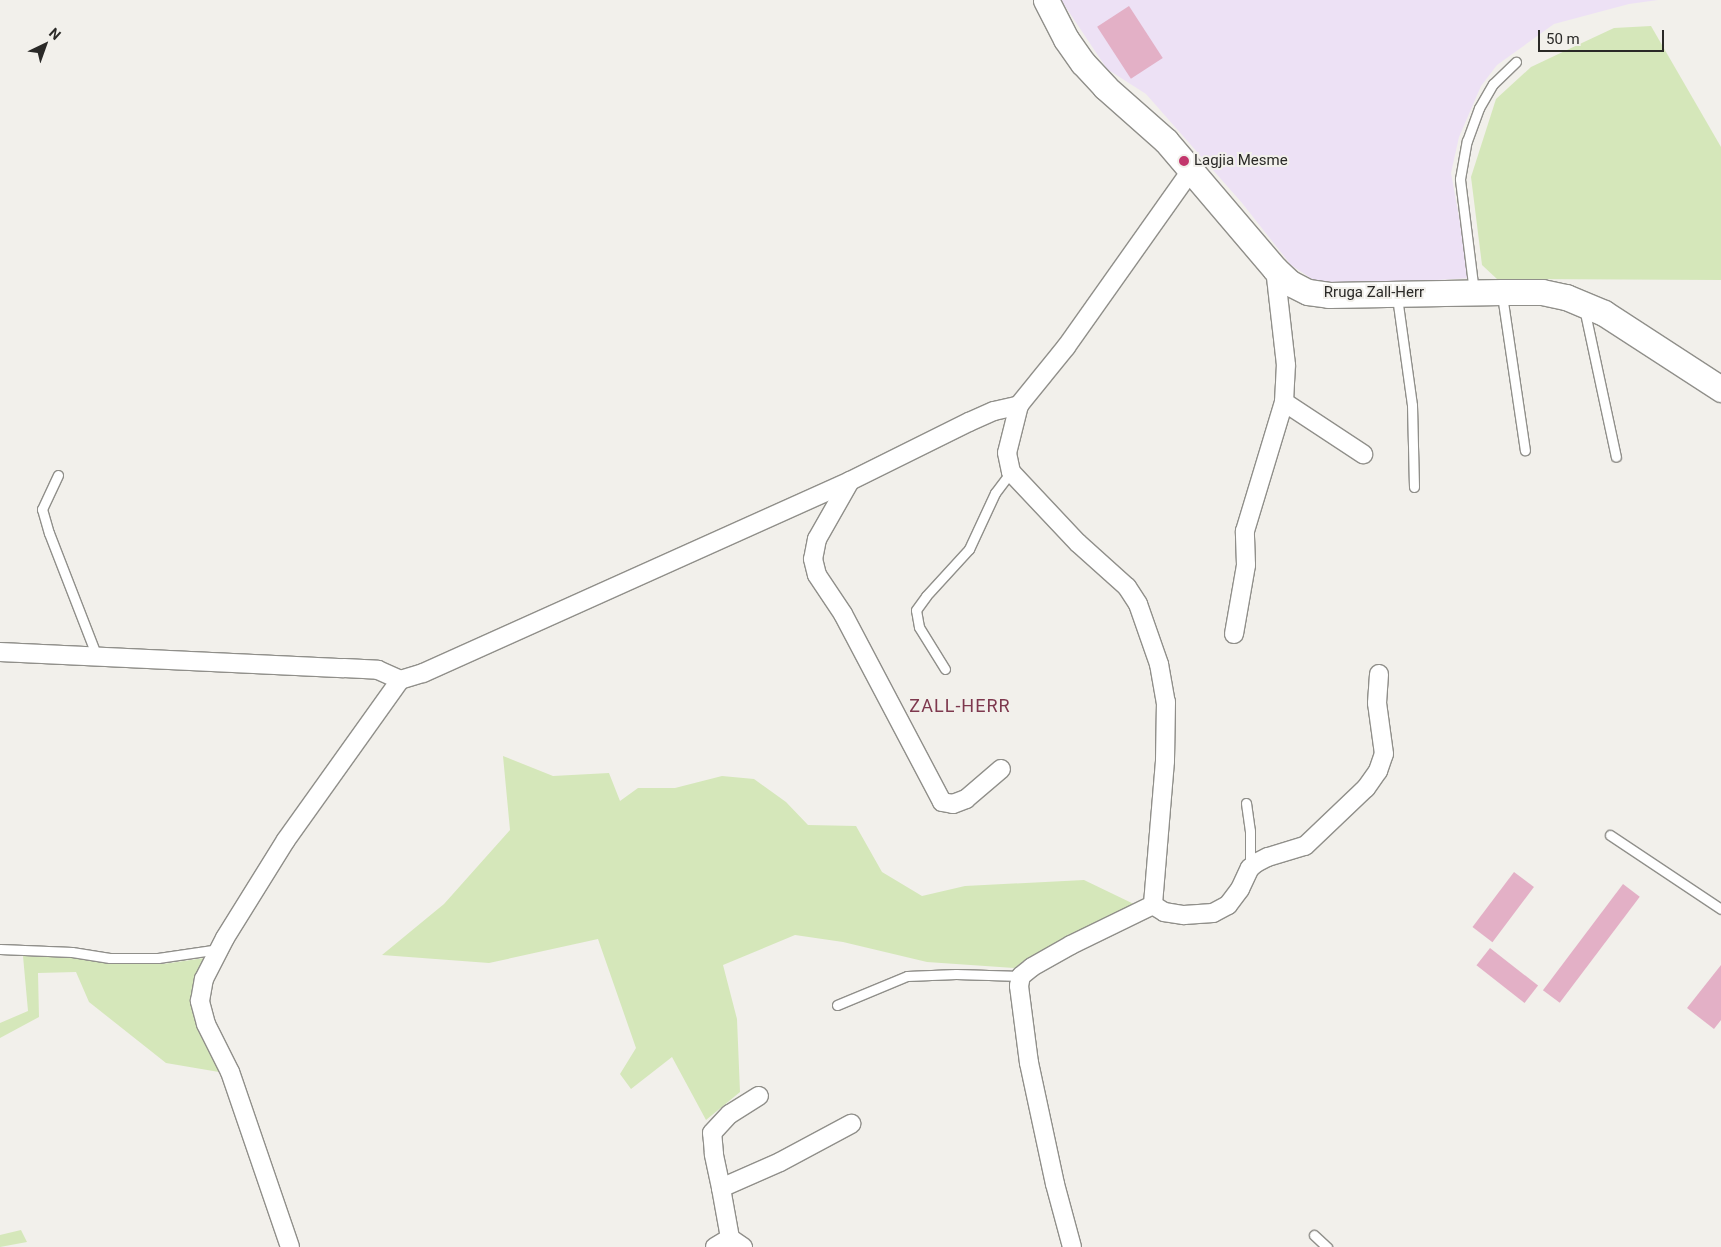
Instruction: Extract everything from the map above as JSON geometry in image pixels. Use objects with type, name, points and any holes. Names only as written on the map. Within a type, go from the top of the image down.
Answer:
[{"type":"street","name":"Rruga Zall-Herr","points":[[1046,0],[1066,39],[1083,63],[1106,87],[1166,141],[1275,269],[1290,283],[1308,292],[1329,296],[1542,292],[1583,303],[1604,313],[1721,390]]},
{"type":"street","points":[[1153,905],[1158,826],[1165,761],[1166,702],[1159,664],[1138,604],[1127,587],[1078,543],[1012,472],[1008,453],[1019,405],[1066,348],[1192,170]]},
{"type":"street","points":[[1234,634],[1246,565],[1244,531],[1284,402],[1286,365],[1275,269]]},
{"type":"street","points":[[1284,402],[1363,454]]},
{"type":"street","points":[[290,1247],[230,1072],[206,1024],[200,1001],[204,979],[286,840],[400,680],[423,673],[850,481],[969,422],[994,411],[1019,405]]},
{"type":"street","points":[[850,481],[817,540],[813,559],[817,574],[843,614],[942,802],[953,804],[966,799],[1001,769]]},
{"type":"street","points":[[0,652],[378,670],[400,680]]},
{"type":"street","points":[[1153,905],[1164,912],[1184,915],[1212,913],[1228,905],[1240,889],[1250,868],[1268,857],[1305,846],[1366,788],[1378,770],[1384,754],[1377,703],[1379,674]]},
{"type":"street","points":[[1072,1247],[1055,1184],[1029,1063],[1019,986],[1021,976],[1032,967],[1071,945],[1153,905]]},
{"type":"street","points":[[715,1247],[736,1242],[721,1188],[712,1133],[730,1114],[759,1096]]},
{"type":"street","points":[[721,1188],[780,1162],[851,1124]]},
{"type":"lane","points":[[1474,293],[1460,179],[1468,141],[1480,108],[1494,84],[1516,62]]},
{"type":"lane","points":[[1502,292],[1525,450]]},
{"type":"lane","points":[[1397,294],[1412,405],[1414,487]]},
{"type":"lane","points":[[1583,303],[1616,456]]},
{"type":"lane","points":[[945,669],[919,626],[916,610],[926,596],[969,549],[995,493],[1012,472]]},
{"type":"lane","points":[[58,474],[42,509],[49,533],[97,657]]},
{"type":"lane","points":[[1246,803],[1250,831],[1250,868]]},
{"type":"lane","points":[[1610,835],[1721,909]]},
{"type":"lane","points":[[0,949],[72,952],[110,958],[158,958],[220,949]]},
{"type":"lane","points":[[837,1004],[907,976],[956,974],[1021,976]]},
{"type":"lane","points":[[1314,1235],[1327,1247]]},
{"type":"shaded area","points":[[1061,0],[1658,0],[1629,4],[1554,24],[1497,65],[1481,86],[1459,137],[1451,173],[1470,278],[1324,287],[1291,265],[1242,203],[1146,94],[1107,69]]},
{"type":"green space","points":[[1651,26],[1721,147],[1721,280],[1497,279],[1482,265],[1471,177],[1496,99],[1531,67],[1569,49],[1614,28]]},
{"type":"green space","points":[[503,756],[553,776],[609,773],[620,801],[638,788],[675,788],[722,776],[754,779],[786,802],[808,825],[856,826],[882,872],[922,896],[965,886],[1084,880],[1138,906],[1014,968],[927,962],[843,942],[795,935],[723,965],[737,1019],[740,1092],[706,1120],[672,1057],[631,1089],[620,1074],[636,1048],[598,939],[489,963],[382,955],[444,904],[510,830]]},
{"type":"green space","points":[[23,956],[75,957],[116,964],[163,964],[205,958],[191,997],[219,1072],[166,1063],[89,1002],[76,972],[38,973],[39,1017],[0,1038],[0,1023],[28,1011]]},
{"type":"green space","points":[[21,1230],[27,1242],[0,1247],[0,1235]]},
{"type":"building","points":[[1129,6],[1163,58],[1131,79],[1097,27]]},
{"type":"building","points":[[1514,872],[1534,887],[1492,942],[1472,927]]},
{"type":"building","points":[[1623,884],[1640,897],[1560,1003],[1543,990]]},
{"type":"building","points":[[1490,948],[1538,986],[1525,1003],[1476,965]]},
{"type":"building","points":[[1721,965],[1721,1020],[1714,1029],[1687,1008]]},
{"type":"place","name":"Lagjia Mesme","points":[[1184,161]]},
{"type":"district","name":"ZALL-HERR","points":[[960,706]]}]
